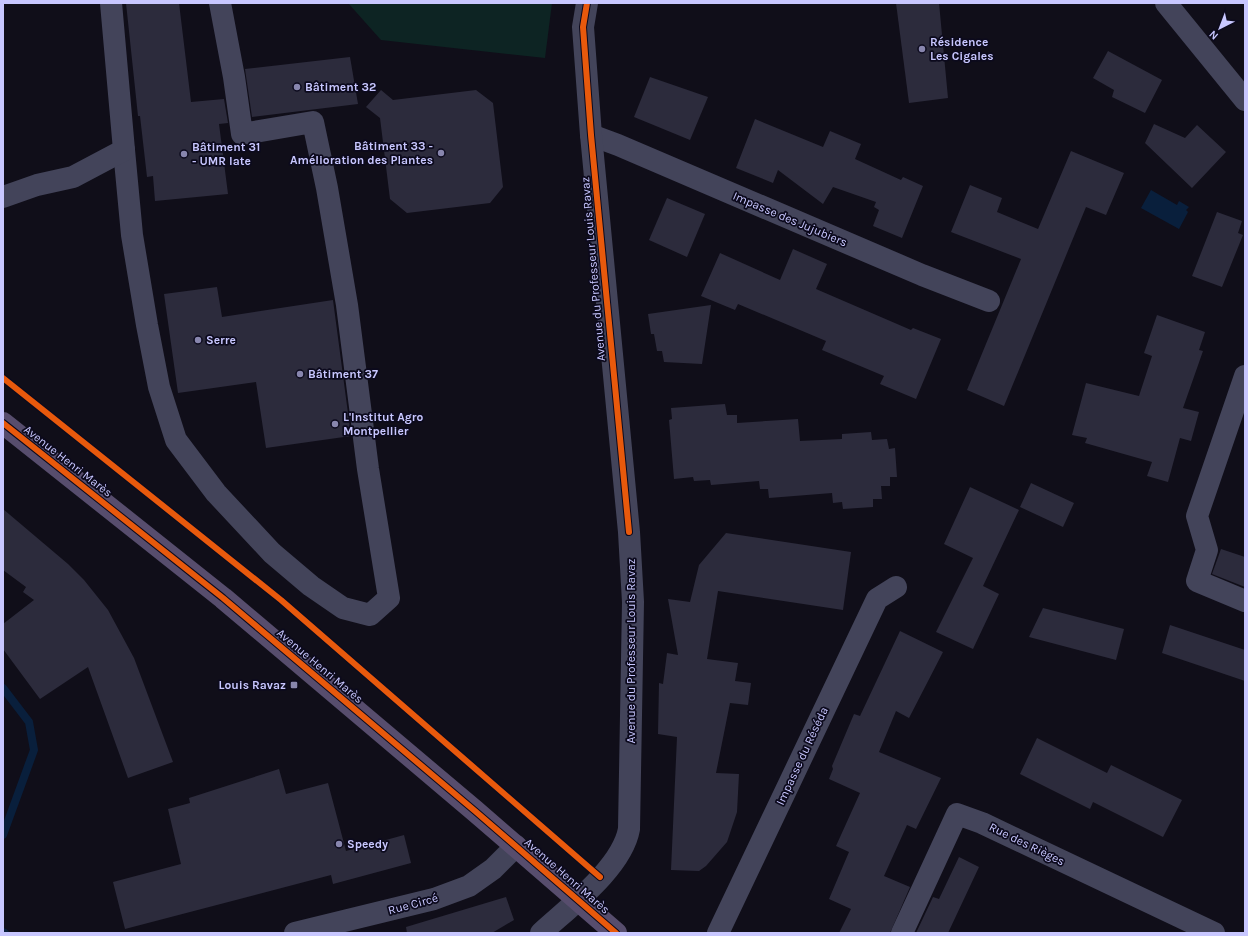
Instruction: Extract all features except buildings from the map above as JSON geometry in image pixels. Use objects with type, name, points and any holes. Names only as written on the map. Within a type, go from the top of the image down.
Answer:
[{"type":"main road","name":"Avenue Henri Marès","points":[[3,423],[223,598],[516,846],[616,933]]},
{"type":"street","points":[[111,3],[132,235],[159,387],[176,440],[216,493],[272,553],[311,586],[342,608],[370,615],[389,598],[368,469],[347,305],[327,188],[313,122],[242,134],[234,78],[220,3]]},
{"type":"street","name":"Avenue du Professeur Louis Ravaz","points":[[541,933],[579,901],[619,854],[628,838],[629,829],[633,602],[629,532],[591,135],[584,27],[587,3]]},
{"type":"street","points":[[1166,3],[1245,100]]},
{"type":"street","name":"Impasse des Jujubiers","points":[[591,135],[618,145],[922,276],[989,301]]},
{"type":"street","points":[[3,197],[37,185],[73,177],[124,150]]},
{"type":"street","points":[[1245,376],[1197,516],[1207,550],[1197,581],[1245,601]]},
{"type":"street","name":"Impasse du Réséda","points":[[718,933],[877,600],[896,587]]},
{"type":"street","name":"Rue des Rièges","points":[[902,933],[958,814],[982,823],[1214,933]]},
{"type":"street","name":"Rue Circé","points":[[296,933],[434,899],[469,886],[492,869],[516,846]]},
{"type":"green space","points":[[348,3],[552,3],[545,58],[381,40]]},
{"type":"water","points":[[1151,190],[1177,205],[1179,201],[1189,207],[1186,210],[1188,212],[1179,229],[1141,208]]},
{"type":"waterway","points":[[3,688],[29,722],[34,750],[3,835]]},
{"type":"cycle path","points":[[587,3],[583,27],[591,135],[629,532]]},
{"type":"cycle path","points":[[3,378],[281,600],[600,877]]},
{"type":"cycle path","points":[[3,423],[223,598],[475,811],[616,933]]},
{"type":"place","name":"Résidence Les Cigales","points":[[922,49]]},
{"type":"place","name":"Bâtiment 32","points":[[297,87]]},
{"type":"place","name":"Bâtiment 33 - Amélioration des Plantes","points":[[441,153]]},
{"type":"place","name":"Bâtiment 31 - UMR Iate","points":[[184,154]]},
{"type":"place","name":"Serre","points":[[198,340]]},
{"type":"place","name":"Bâtiment 37","points":[[300,374]]},
{"type":"place","name":"L'Institut Agro Montpellier","points":[[335,424]]},
{"type":"place","name":"Louis Ravaz","points":[[294,685]]},
{"type":"place","name":"Speedy","points":[[339,844]]}]
